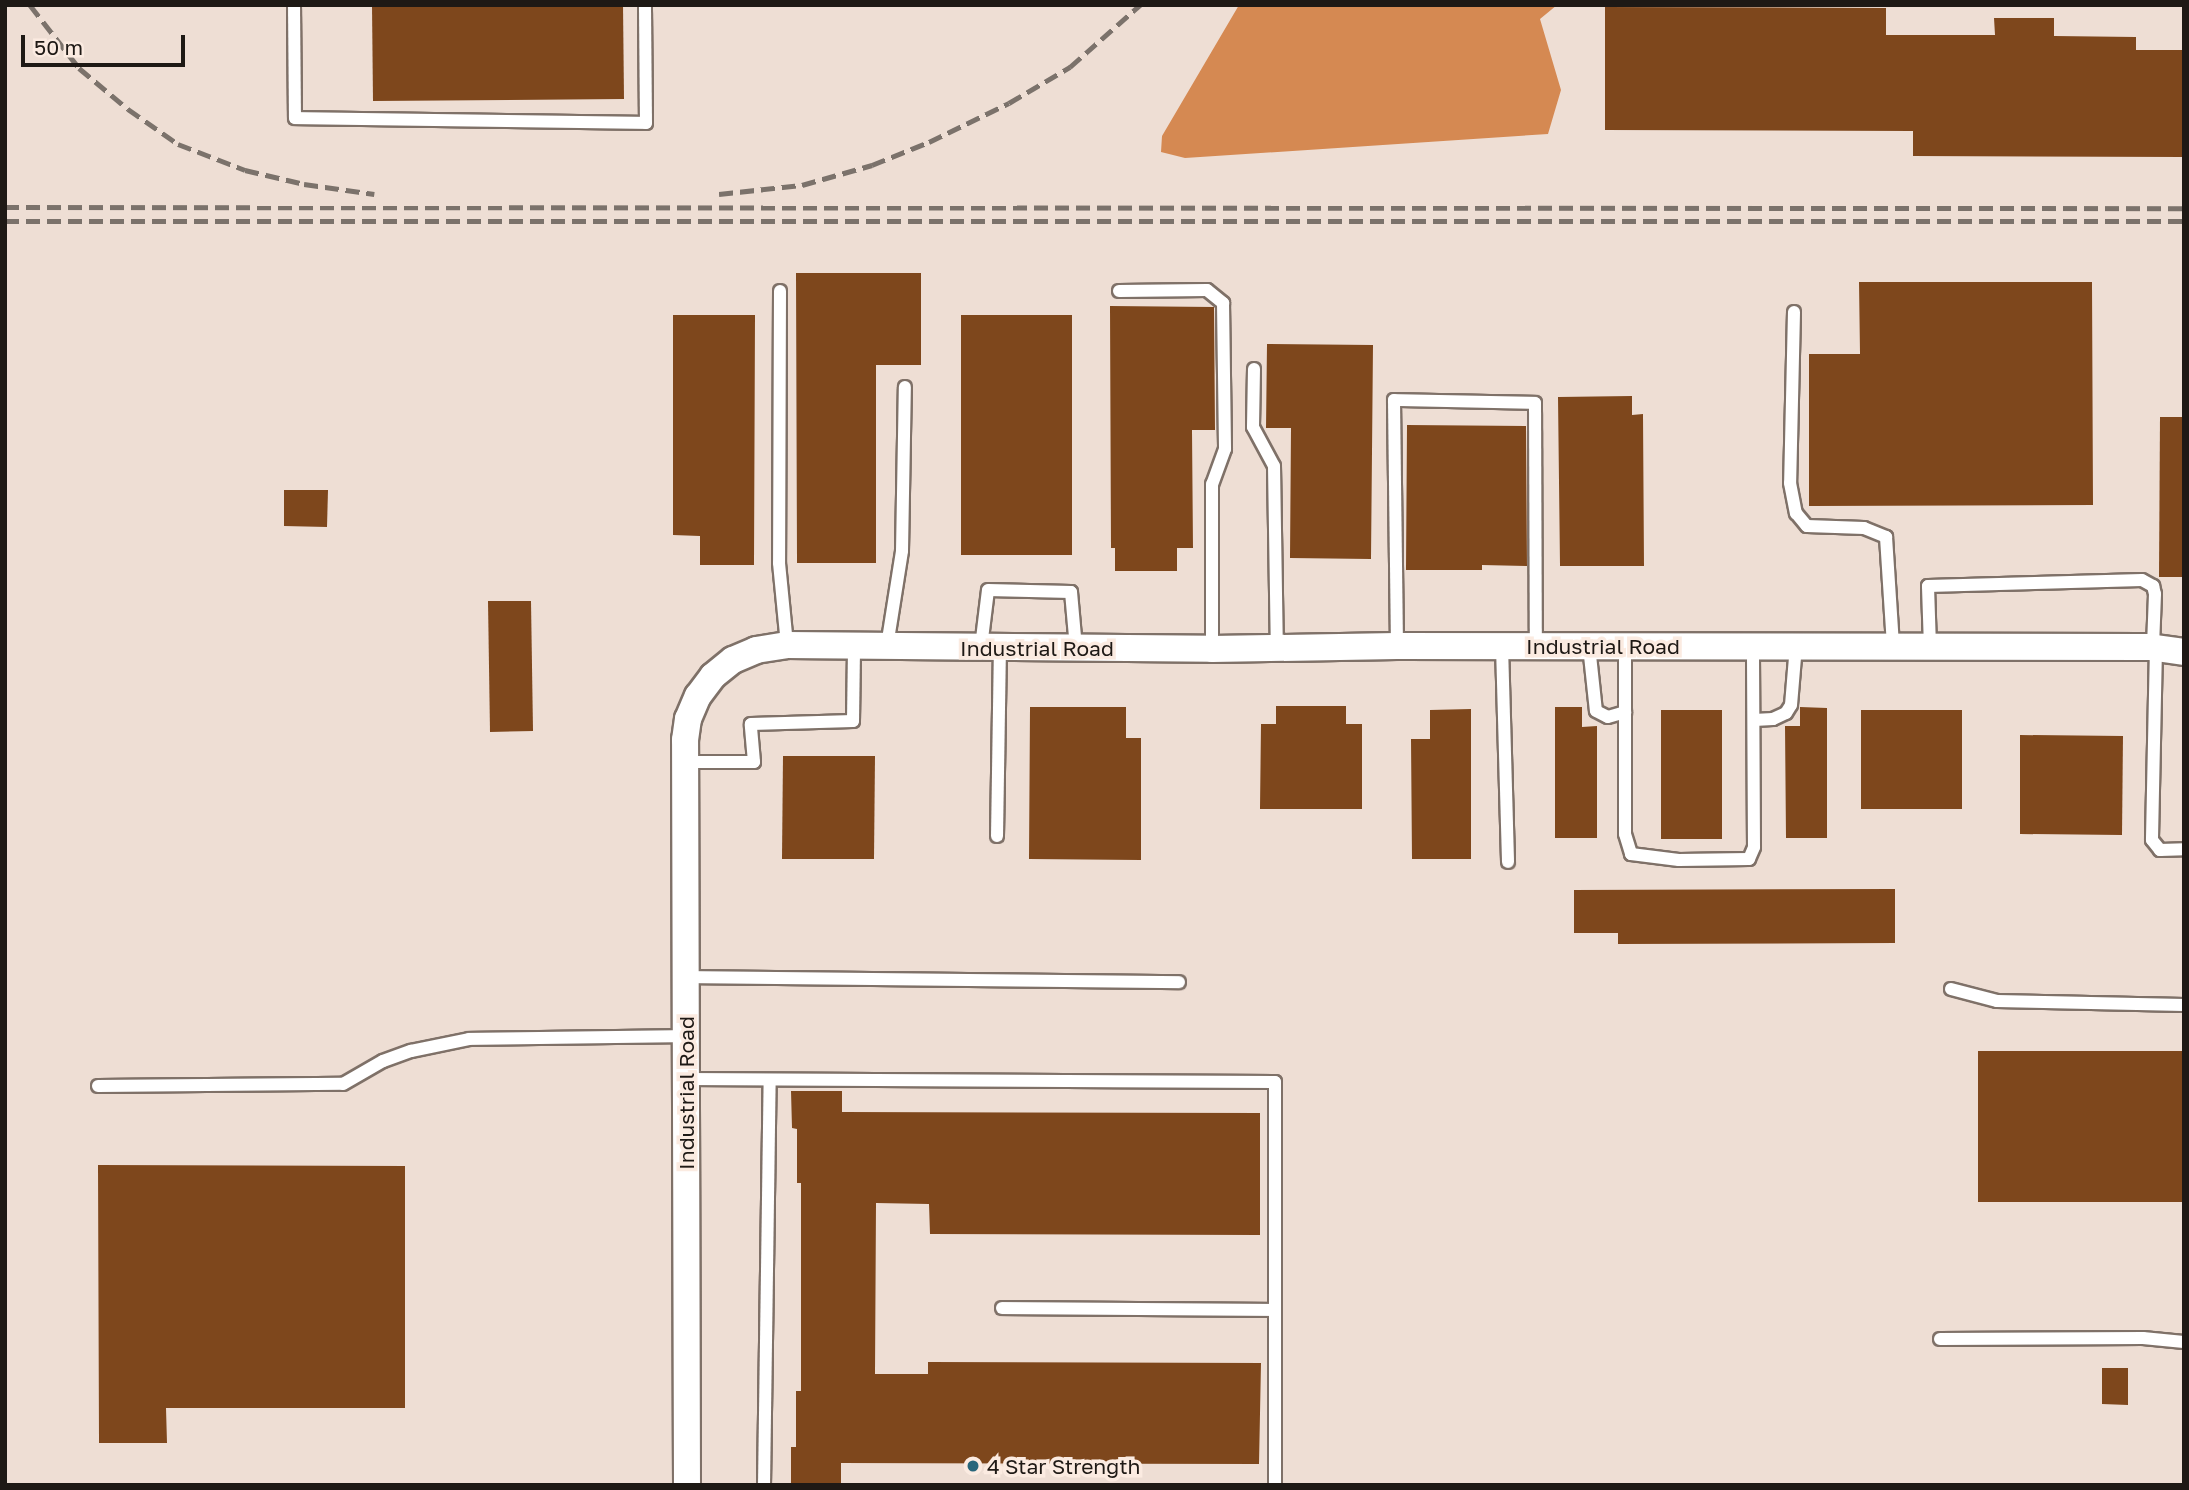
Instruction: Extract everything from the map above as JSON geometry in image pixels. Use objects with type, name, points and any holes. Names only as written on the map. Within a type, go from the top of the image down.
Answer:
[{"type":"street","name":"Industrial Road","points":[[687,1485],[685,762],[688,719],[698,696],[713,676],[733,660],[756,650],[787,645],[1212,649],[1397,646],[2154,647],[2184,652]]},
{"type":"lane","points":[[294,5],[295,118],[646,123],[645,5]]},
{"type":"lane","points":[[1119,291],[1207,290],[1223,303],[1225,449],[1213,484],[1212,649]]},
{"type":"lane","points":[[780,291],[779,564],[787,645]]},
{"type":"lane","points":[[1794,312],[1790,483],[1796,513],[1807,526],[1864,528],[1886,537],[1893,646]]},
{"type":"lane","points":[[1254,369],[1254,427],[1274,466],[1277,648]]},
{"type":"lane","points":[[887,646],[902,551],[905,387]]},
{"type":"lane","points":[[1397,646],[1394,400],[1535,403],[1536,646]]},
{"type":"lane","points":[[1930,647],[1928,586],[2142,580],[2153,586],[2152,840],[2160,850],[2184,849]]},
{"type":"lane","points":[[997,836],[988,590],[1071,592],[1076,648]]},
{"type":"lane","points":[[685,762],[754,762],[751,724],[852,721],[854,646]]},
{"type":"lane","points":[[1502,646],[1508,862]]},
{"type":"lane","points":[[1589,646],[1596,710],[1608,717],[1625,712]]},
{"type":"lane","points":[[1625,646],[1625,834],[1631,854],[1679,860],[1749,859],[1755,847],[1753,646]]},
{"type":"lane","points":[[1754,720],[1773,719],[1786,713],[1793,697],[1796,646]]},
{"type":"lane","points":[[686,977],[1179,982]]},
{"type":"lane","points":[[1951,989],[1997,1001],[2184,1005]]},
{"type":"lane","points":[[98,1086],[343,1084],[383,1061],[411,1051],[469,1039],[686,1036]]},
{"type":"lane","points":[[686,1079],[1275,1082],[1275,1485]]},
{"type":"lane","points":[[764,1485],[770,1080]]},
{"type":"lane","points":[[1002,1308],[1275,1310]]},
{"type":"lane","points":[[1940,1339],[2143,1338],[2184,1342]]},
{"type":"shaded area","points":[[1239,5],[1557,5],[1540,19],[1561,90],[1548,134],[1185,158],[1161,152],[1162,136]]},
{"type":"building","points":[[372,5],[623,5],[624,99],[373,101]]},
{"type":"building","points":[[1605,7],[1886,8],[1886,35],[1995,35],[1994,18],[2054,18],[2054,36],[2136,37],[2136,50],[2184,50],[2184,157],[1913,156],[1913,131],[1605,130]]},
{"type":"building","points":[[796,273],[921,273],[921,365],[876,365],[876,563],[797,563]]},
{"type":"building","points":[[1859,282],[2092,282],[2093,505],[1809,506],[1809,354],[1860,354]]},
{"type":"building","points":[[1110,306],[1214,307],[1215,430],[1192,430],[1193,548],[1177,548],[1177,571],[1115,571],[1115,548],[1111,548]]},
{"type":"building","points":[[673,315],[755,315],[754,565],[700,565],[700,536],[673,535]]},
{"type":"building","points":[[961,315],[1072,315],[1072,555],[961,555]]},
{"type":"building","points":[[1267,344],[1373,345],[1371,559],[1290,558],[1291,428],[1266,428]]},
{"type":"building","points":[[1632,396],[1632,415],[1643,414],[1644,566],[1560,566],[1558,397]]},
{"type":"building","points":[[2160,417],[2184,417],[2184,577],[2159,577]]},
{"type":"building","points":[[1407,425],[1526,426],[1527,566],[1482,565],[1482,570],[1406,570]]},
{"type":"building","points":[[284,490],[328,490],[327,527],[284,526]]},
{"type":"building","points":[[488,601],[531,601],[533,731],[490,732]]},
{"type":"building","points":[[1276,706],[1346,706],[1346,724],[1362,724],[1362,809],[1260,809],[1261,724],[1276,724]]},
{"type":"building","points":[[1030,707],[1126,707],[1126,738],[1141,738],[1141,860],[1029,859]]},
{"type":"building","points":[[1555,707],[1582,707],[1582,727],[1597,726],[1597,838],[1555,838]]},
{"type":"building","points":[[1800,707],[1827,708],[1827,838],[1786,838],[1785,726],[1800,726]]},
{"type":"building","points":[[1471,709],[1471,859],[1412,859],[1411,739],[1430,739],[1430,710]]},
{"type":"building","points":[[1661,710],[1722,710],[1722,839],[1661,839]]},
{"type":"building","points":[[1861,710],[1962,710],[1962,809],[1861,809]]},
{"type":"building","points":[[2020,735],[2123,736],[2122,835],[2020,834]]},
{"type":"building","points":[[783,756],[875,756],[874,859],[782,859]]},
{"type":"building","points":[[1895,889],[1895,943],[1618,944],[1618,933],[1574,933],[1574,890]]},
{"type":"building","points":[[1978,1051],[2184,1051],[2184,1202],[1978,1202]]},
{"type":"building","points":[[791,1091],[842,1091],[842,1112],[1260,1113],[1260,1235],[930,1234],[929,1204],[876,1203],[875,1374],[928,1374],[928,1362],[1261,1363],[1259,1464],[841,1463],[841,1483],[791,1483],[791,1447],[796,1447],[796,1391],[801,1391],[801,1183],[797,1183],[797,1129],[792,1128]]},
{"type":"building","points":[[98,1165],[405,1166],[405,1408],[166,1408],[167,1443],[99,1443]]},
{"type":"building","points":[[2102,1368],[2128,1368],[2128,1405],[2102,1404]]},
{"type":"railway","points":[[30,5],[79,68],[128,109],[178,144],[245,170],[304,184],[374,194]]},
{"type":"railway","points":[[719,194],[802,185],[872,165],[929,142],[1009,103],[1070,67],[1140,5]]},
{"type":"railway","points":[[5,207],[2184,208]]},
{"type":"railway","points":[[5,221],[2184,221]]},
{"type":"place","name":"4 Star Strength","points":[[973,1466]]}]
